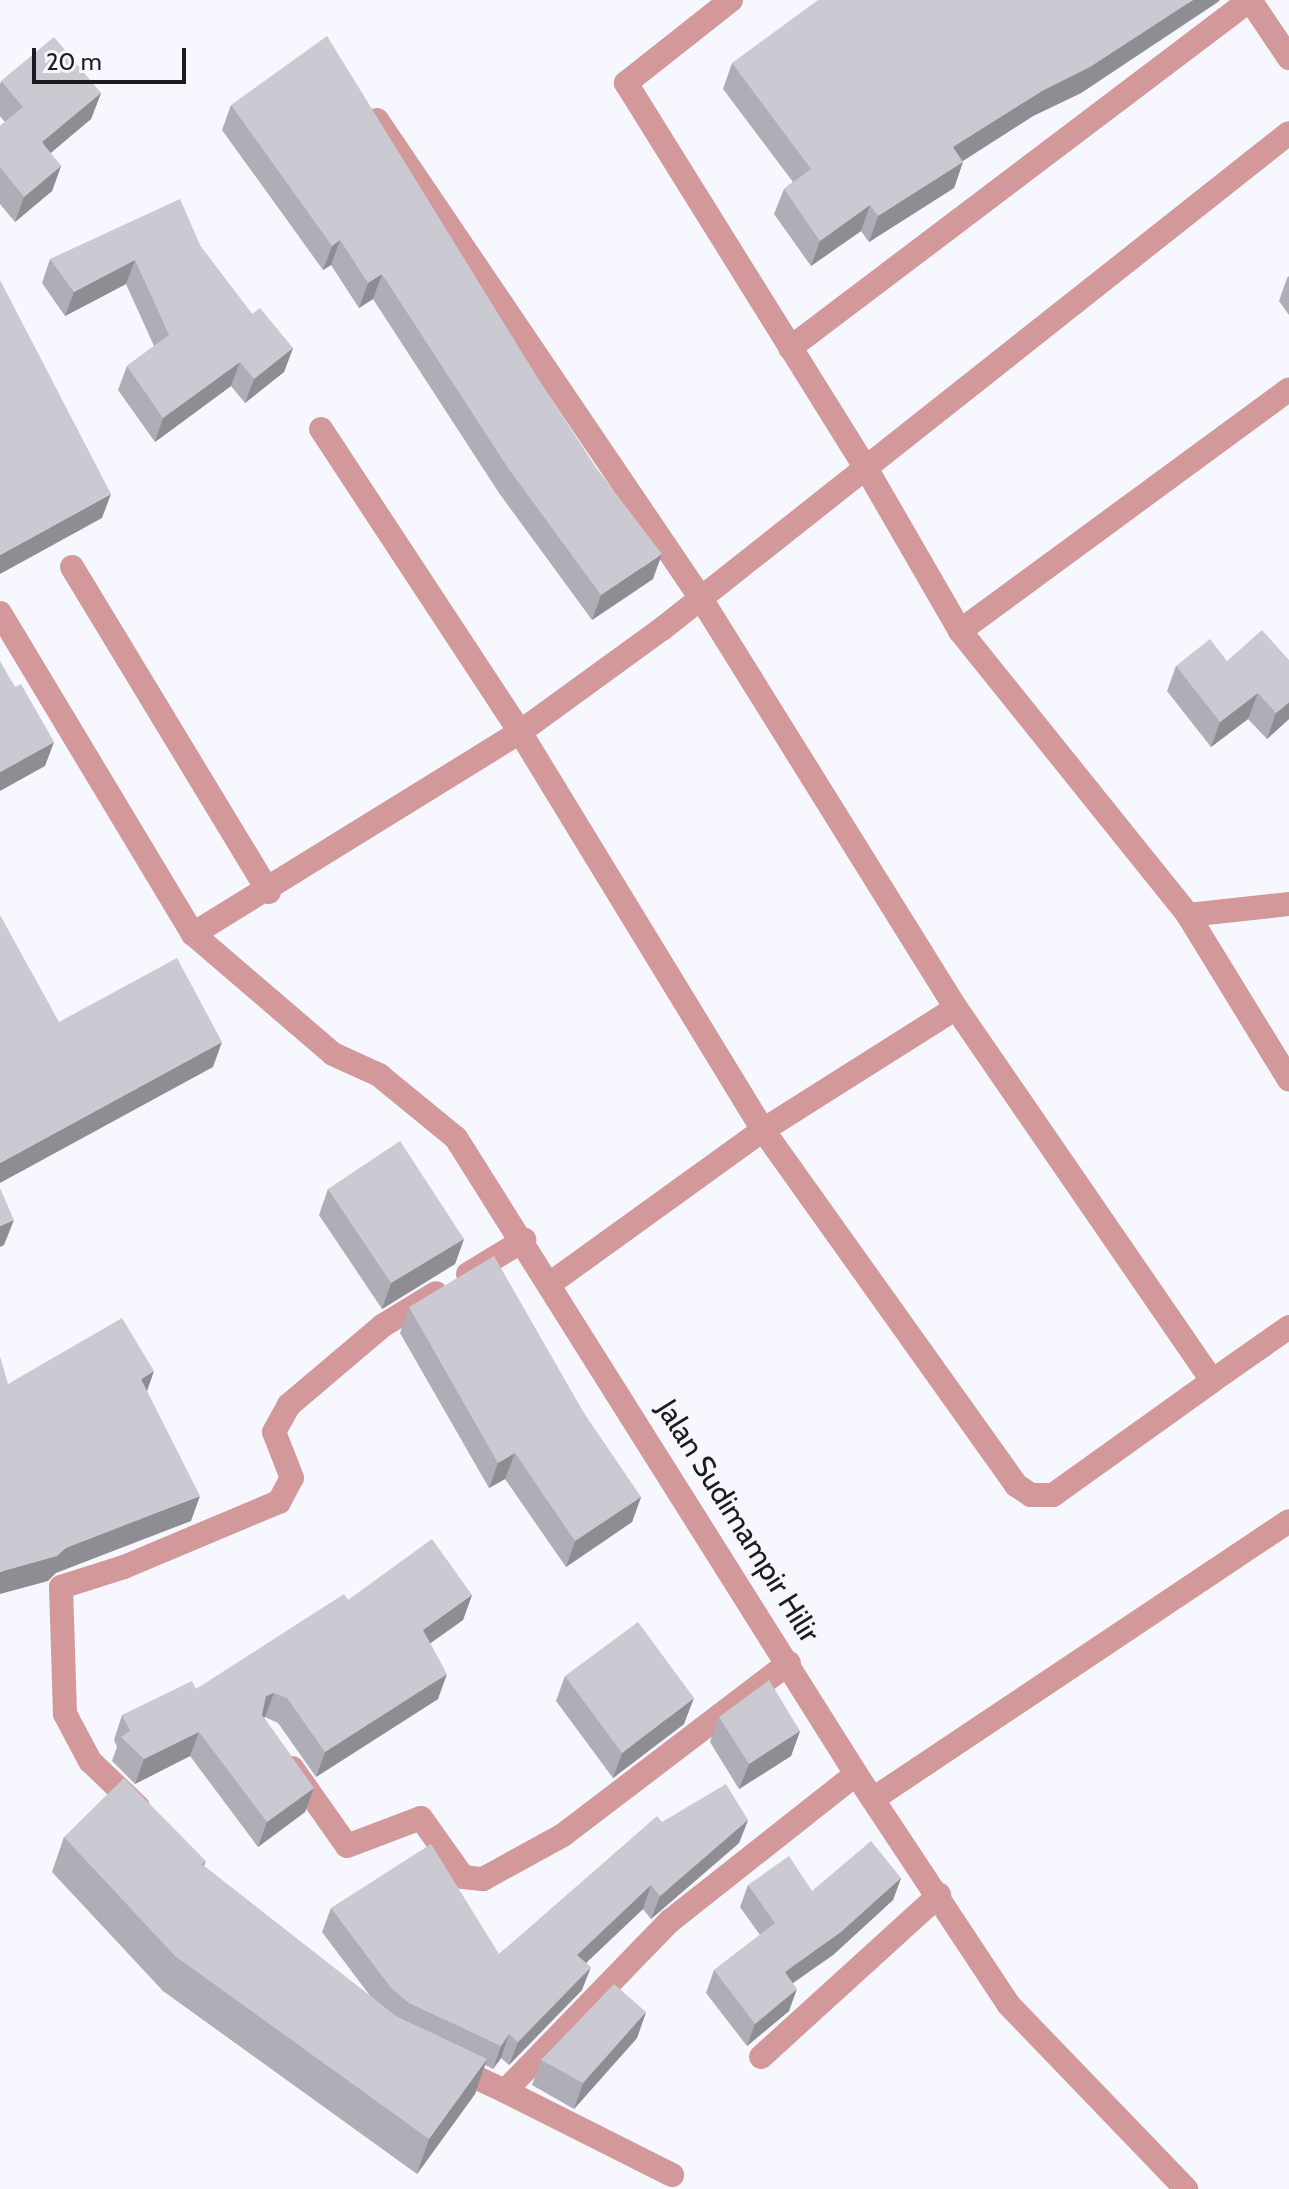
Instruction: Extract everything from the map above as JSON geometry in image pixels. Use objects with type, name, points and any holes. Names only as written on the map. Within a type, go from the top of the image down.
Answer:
[{"type":"street","points":[[731,0],[626,83],[866,468],[960,631],[1188,915],[1289,1080]]},
{"type":"street","points":[[790,348],[1250,0],[1289,58]]},
{"type":"street","points":[[367,106],[700,597],[956,1008],[1212,1381]]},
{"type":"street","points":[[193,934],[269,892],[520,732],[866,468],[1289,133]]},
{"type":"street","points":[[960,631],[1289,389]]},
{"type":"street","points":[[321,429],[520,732],[763,1130],[1016,1485],[1031,1495],[1053,1495],[1289,1327]]},
{"type":"street","points":[[72,567],[269,892]]},
{"type":"street","name":"Jalan Sudimampir Hilir","points":[[0,613],[193,934],[333,1054],[379,1075],[456,1138],[552,1282],[856,1774],[939,1895],[1008,2004],[1186,2189]]},
{"type":"street","points":[[1188,915],[1289,904]]},
{"type":"street","points":[[552,1282],[763,1130],[956,1008]]},
{"type":"street","points":[[158,1827],[90,1761],[65,1714],[61,1587],[124,1567],[279,1502],[292,1478],[274,1432],[289,1405],[382,1326],[524,1240]]},
{"type":"street","points":[[873,1799],[1289,1521]]},
{"type":"street","points":[[275,1745],[347,1846],[421,1818],[463,1877],[483,1879],[563,1835],[789,1663]]},
{"type":"street","points":[[505,2091],[670,1921],[856,1774]]},
{"type":"street","points":[[761,2057],[939,1895]]},
{"type":"street","points":[[421,2052],[672,2175]]},
{"type":"building","points":[[818,0],[1193,0],[1090,67],[1042,91],[953,147],[963,162],[878,216],[870,205],[820,241],[784,189],[811,169],[732,63]]},
{"type":"building","points":[[327,36],[539,380],[597,469],[662,554],[601,595],[508,468],[382,274],[368,283],[340,240],[332,246],[231,105]]},
{"type":"building","points":[[54,37],[101,93],[42,142],[61,166],[24,197],[0,167],[0,126],[23,107],[1,81]]},
{"type":"building","points":[[180,199],[201,247],[252,314],[260,308],[293,348],[254,379],[240,362],[163,418],[127,366],[169,335],[135,260],[74,292],[50,259]]},
{"type":"building","points":[[0,280],[111,494],[0,555]]},
{"type":"building","points":[[1262,630],[1289,660],[1289,702],[1276,713],[1258,693],[1220,722],[1176,666],[1210,639],[1227,661]]},
{"type":"building","points":[[0,661],[15,687],[21,684],[54,742],[0,772]]},
{"type":"building","points":[[0,915],[59,1022],[177,958],[222,1042],[0,1163]]},
{"type":"building","points":[[400,1141],[464,1239],[391,1283],[328,1189]]},
{"type":"building","points":[[0,1188],[14,1220],[0,1226]]},
{"type":"building","points":[[494,1256],[584,1413],[641,1497],[575,1541],[515,1453],[498,1463],[409,1307]]},
{"type":"building","points":[[122,1318],[154,1371],[141,1379],[200,1496],[66,1548],[57,1556],[0,1572],[0,1356],[8,1384]]},
{"type":"building","points":[[432,1539],[472,1595],[423,1630],[447,1674],[325,1752],[287,1698],[274,1693],[266,1696],[262,1715],[314,1788],[267,1822],[199,1732],[144,1759],[121,1737],[130,1731],[122,1715],[192,1681],[196,1689],[344,1594],[348,1600]]},
{"type":"building","points":[[638,1622],[694,1698],[622,1753],[565,1676]]},
{"type":"building","points":[[769,1680],[800,1731],[749,1764],[719,1717]]},
{"type":"building","points":[[124,1778],[206,1861],[201,1864],[396,2016],[487,2059],[429,2139],[175,1956],[64,1837]]},
{"type":"building","points":[[726,1784],[748,1820],[660,1896],[651,1885],[577,1955],[591,1967],[518,2042],[509,2034],[501,2046],[409,2003],[391,1988],[331,1908],[431,1844],[499,1954],[657,1816],[662,1822]]},
{"type":"building","points":[[871,1841],[901,1878],[841,1932],[785,1972],[797,1989],[755,2024],[714,1970],[775,1923],[748,1885],[789,1856],[812,1891]]},
{"type":"building","points":[[614,1984],[646,2012],[583,2083],[541,2060]]}]
